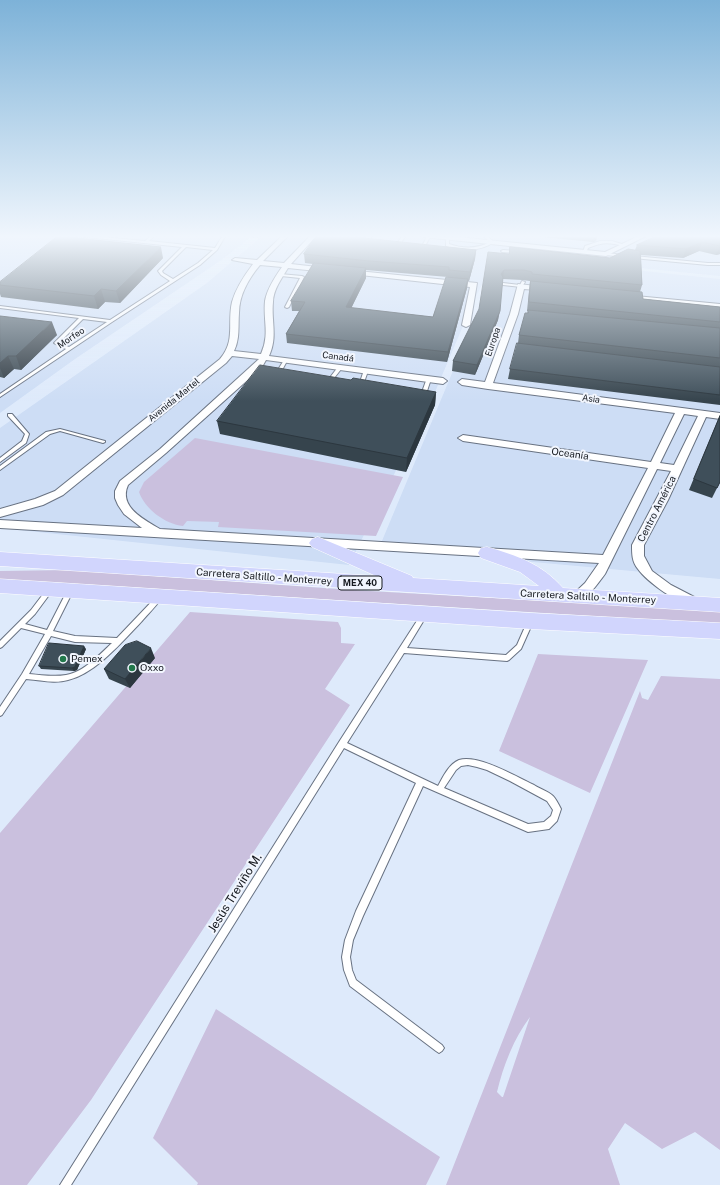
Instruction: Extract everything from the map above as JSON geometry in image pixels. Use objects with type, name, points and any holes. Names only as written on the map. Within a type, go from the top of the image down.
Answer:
[{"type":"main road","points":[[318,543],[419,587]]},
{"type":"main road","points":[[487,553],[527,567],[536,572],[567,596]]},
{"type":"main road","name":"Carretera Saltillo - Monterrey","points":[[0,559],[419,587],[720,605]]},
{"type":"main road","points":[[0,567],[53,568],[87,565]]},
{"type":"main road","points":[[3,589],[50,589],[530,621],[720,631]]},
{"type":"street","points":[[231,353],[235,338],[234,318],[240,290]]},
{"type":"street","points":[[159,533],[141,523],[122,504],[118,493],[120,488],[252,372],[264,358],[271,341],[269,300],[274,290]]},
{"type":"street","points":[[466,325],[473,290]]},
{"type":"street","name":"Europa","points":[[488,386],[506,347],[517,314],[521,290]]},
{"type":"street","points":[[618,296],[720,306]]},
{"type":"street","name":"Canadá","points":[[231,353],[443,381]]},
{"type":"street","name":"Avenida Martel","points":[[0,513],[39,502],[65,489],[231,353]]},
{"type":"street","name":"Asia","points":[[462,382],[720,416]]},
{"type":"street","name":"Centro América","points":[[567,596],[589,586],[601,571],[622,532],[653,465],[681,411]]},
{"type":"street","name":"Centro América","points":[[697,604],[657,581],[648,574],[642,567],[637,553],[638,545],[703,414]]},
{"type":"street","name":"Oceanía","points":[[464,438],[677,469]]},
{"type":"street","points":[[0,524],[607,559]]},
{"type":"lane","name":"Morfeo","points":[[0,396],[159,290]]},
{"type":"lane","points":[[287,307],[295,290]]},
{"type":"lane","points":[[704,305],[713,311]]},
{"type":"lane","points":[[0,308],[111,321]]},
{"type":"lane","points":[[69,349],[56,343],[82,317]]},
{"type":"lane","points":[[285,374],[278,373],[286,361]]},
{"type":"lane","points":[[322,380],[329,381],[340,368]]},
{"type":"lane","points":[[366,371],[360,385],[367,386]]},
{"type":"lane","points":[[416,393],[424,394],[429,379]]},
{"type":"lane","points":[[0,393],[13,388]]},
{"type":"lane","points":[[0,460],[24,442],[27,434],[10,415]]},
{"type":"lane","points":[[0,468],[48,433],[60,430],[104,442]]},
{"type":"lane","points":[[0,645],[21,626],[50,589]]},
{"type":"lane","points":[[0,713],[49,633],[70,591]]},
{"type":"lane","points":[[24,676],[56,679],[72,677],[89,667],[118,641],[159,597]]},
{"type":"lane","name":"Jesús Treviño M.","points":[[65,1185],[425,613]]},
{"type":"lane","points":[[403,650],[507,658],[516,652],[530,621]]},
{"type":"lane","points":[[21,626],[75,639],[118,641]]},
{"type":"lane","points":[[342,744],[439,790],[528,828],[546,826],[554,818],[557,809],[550,798],[474,762],[467,762],[456,766],[439,790]]},
{"type":"lane","points":[[421,781],[359,914],[349,940],[346,957],[348,970],[354,983],[439,1048]]},
{"type":"shaded area","points":[[0,290],[177,290],[75,359],[0,413]]},
{"type":"shaded area","points":[[197,290],[479,290],[435,392],[349,565],[0,528],[0,428]]},
{"type":"shaded area","points":[[487,290],[720,290],[720,579],[379,548]]},
{"type":"shaded area","points":[[195,438],[403,477],[376,536],[218,527],[219,522],[187,521],[183,526],[176,525],[156,515],[146,504],[139,492],[144,482]]},
{"type":"shaded area","points":[[69,570],[352,590],[720,611],[720,624],[0,579],[0,571]]},
{"type":"shaded area","points":[[190,612],[338,622],[341,628],[341,643],[355,644],[325,689],[350,705],[91,1100],[27,1185],[0,1185],[0,833]]},
{"type":"shaded area","points":[[538,654],[648,660],[590,793],[499,751]]},
{"type":"shaded area","points":[[661,676],[720,679],[720,1150],[695,1132],[662,1149],[625,1123],[608,1149],[620,1185],[446,1185],[640,691],[642,698],[648,700]],"holes":[[[530,1017],[503,1097],[497,1092],[502,1072],[514,1043]]]},
{"type":"shaded area","points":[[216,1009],[440,1157],[426,1185],[197,1185],[198,1183],[153,1138]]},
{"type":"building","points":[[45,290],[100,290],[94,296]]},
{"type":"building","points":[[297,290],[355,290],[346,307],[433,317],[442,290],[465,290],[448,352],[286,334],[305,302],[291,301]]},
{"type":"building","points":[[482,290],[502,290],[500,311],[477,365],[453,361],[479,309]]},
{"type":"building","points":[[530,290],[625,290],[642,292],[643,299],[720,307],[720,322],[529,302]]},
{"type":"building","points":[[528,310],[720,328],[720,358],[519,335],[525,313],[528,313]]},
{"type":"building","points":[[0,316],[52,322],[16,356],[8,356],[0,363]]},
{"type":"building","points":[[517,343],[720,367],[720,395],[510,369]]},
{"type":"building","points":[[260,365],[351,380],[353,378],[436,392],[407,458],[217,421]]},
{"type":"building","points":[[720,416],[720,482],[717,488],[694,479]]},
{"type":"building","points":[[137,641],[151,648],[125,679],[104,669],[125,645]]},
{"type":"building","name":"Pemex","points":[[49,643],[84,646],[75,667],[39,666]]},
{"type":"place","name":"Pemex","points":[[63,659]]},
{"type":"place","name":"Oxxo","points":[[132,668]]}]
